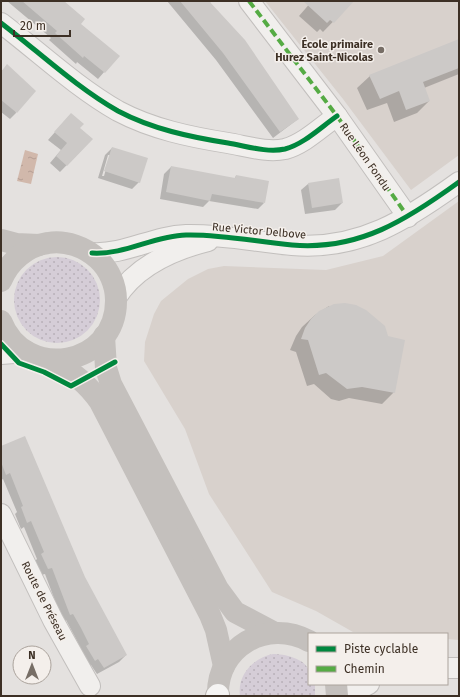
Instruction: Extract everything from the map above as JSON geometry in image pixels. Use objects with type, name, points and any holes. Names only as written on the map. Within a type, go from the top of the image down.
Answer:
[{"type":"main road","points":[[1,240],[16,244],[39,245]]},
{"type":"main road","points":[[1,281],[8,267],[15,259],[24,252],[50,242],[67,243],[77,246],[100,260],[109,273],[116,298],[113,318],[104,336],[97,345],[83,354],[68,359],[51,360]]},
{"type":"main road","points":[[1,321],[10,337],[27,352],[51,360],[69,370],[94,392],[210,615],[216,630],[224,666]]},
{"type":"main road","points":[[104,336],[106,368],[111,384],[218,590],[235,612],[273,632]]},
{"type":"main road","points":[[218,696],[220,677],[224,666],[234,650],[244,642],[261,634],[273,632],[292,634],[308,641]]},
{"type":"main road","points":[[336,685],[337,696]]},
{"type":"street","name":"Rue Léon Fondu","points":[[249,1],[337,116],[408,217]]},
{"type":"street","points":[[1,22],[77,83],[107,104],[140,121],[169,131],[199,139],[262,149],[279,150],[294,146],[337,116]]},
{"type":"street","name":"Rue Victor Delbove","points":[[92,254],[115,253],[149,241],[177,236],[198,235],[295,245],[327,244],[367,236],[408,217],[459,182]]},
{"type":"street","name":"Rue Victor Delbove","points":[[116,298],[135,274],[157,260],[188,246],[223,238]]},
{"type":"street","points":[[1,354],[27,352]]},
{"type":"street","name":"Route de Préseau","points":[[1,514],[53,620],[90,686]]},
{"type":"street","points":[[346,696],[367,685]]},
{"type":"shaded area","name":"École primaire Hurez Saint-Nicolas","points":[[265,1],[459,1],[459,155],[411,190],[343,99]]},
{"type":"shaded area","points":[[459,201],[459,640],[448,639],[448,633],[353,632],[316,611],[272,592],[209,494],[185,429],[144,361],[145,342],[154,314],[161,301],[188,279],[208,269],[224,266],[326,270],[383,256]]},
{"type":"shaded area","points":[[49,257],[65,257],[74,260],[88,269],[97,283],[100,292],[100,308],[97,317],[88,331],[74,340],[65,343],[49,343],[33,336],[26,331],[21,324],[14,308],[14,292],[21,276],[26,269],[33,264]]},
{"type":"shaded area","points":[[273,654],[283,655],[299,660],[303,663],[308,669],[308,685],[315,685],[315,696],[240,696],[241,681],[244,675],[253,664],[266,656]]},
{"type":"water","points":[[25,150],[38,154],[31,184],[17,181]]},
{"type":"building","points":[[22,1],[64,1],[85,19],[81,24],[120,56],[105,73],[84,56],[83,58],[55,33],[57,31]]},
{"type":"building","points":[[180,1],[209,1],[245,40],[299,119],[280,132],[223,53]]},
{"type":"building","points":[[303,1],[354,1],[334,23],[330,20],[327,23]]},
{"type":"building","points":[[459,39],[459,68],[423,82],[430,101],[406,110],[399,91],[380,99],[369,75]]},
{"type":"building","points":[[7,64],[36,91],[17,113],[1,100],[1,72]]},
{"type":"building","points":[[71,113],[84,124],[80,128],[93,139],[67,166],[56,156],[67,143],[54,132]]},
{"type":"building","points":[[112,147],[148,158],[140,183],[104,171]]},
{"type":"building","points":[[171,166],[235,178],[236,175],[269,181],[265,203],[212,194],[210,201],[166,192]]},
{"type":"building","points":[[339,178],[343,203],[312,208],[308,183]]},
{"type":"building","points":[[345,303],[356,305],[366,310],[385,326],[388,336],[405,340],[395,393],[362,387],[347,389],[326,373],[319,375],[308,340],[301,339],[305,328],[319,311],[334,304]]},
{"type":"building","points":[[25,436],[85,577],[127,655],[104,668],[98,659],[95,661],[86,646],[89,644],[81,628],[73,614],[70,615],[52,568],[48,569],[41,554],[44,552],[31,521],[27,523],[21,507],[23,506],[10,473],[6,475],[1,462],[1,446]]},
{"type":"marked path","points":[[249,1],[337,116],[408,217]]},
{"type":"cycle path","points":[[1,23],[102,102],[144,123],[172,132],[256,149],[278,150],[292,147],[299,143],[337,116]]},
{"type":"cycle path","points":[[92,253],[116,251],[174,236],[186,235],[226,237],[292,245],[316,246],[339,243],[382,230],[421,208],[459,182]]},
{"type":"cycle path","points":[[1,344],[19,363],[44,372],[71,386],[115,362]]},
{"type":"place","name":"École primaire Hurez Saint-Nicolas","points":[[381,50]]}]
